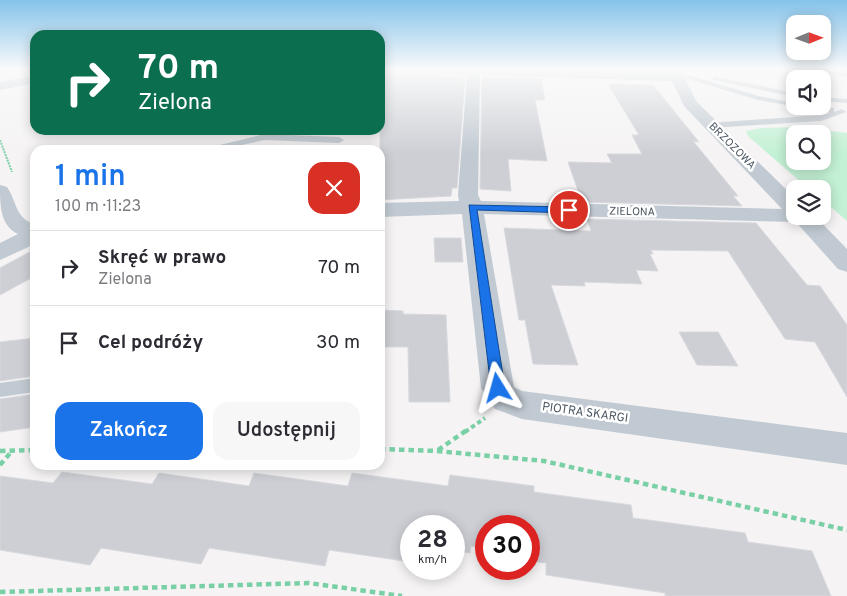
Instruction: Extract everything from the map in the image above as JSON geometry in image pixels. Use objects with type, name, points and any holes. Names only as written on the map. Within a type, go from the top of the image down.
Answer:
[{"type":"street","name":"PIOTRA SKARGI","points":[[473,98],[468,195],[472,207],[498,388],[501,396],[509,402],[847,449]]},
{"type":"street","name":"BRZOZOWA","points":[[687,98],[689,103],[786,201]]},
{"type":"street","points":[[0,191],[8,218],[22,229],[30,230]]},
{"type":"street","name":"ZIELONA","points":[[385,210],[472,207],[786,216]]},
{"type":"street","points":[[810,225],[847,264]]},
{"type":"street","points":[[0,253],[30,238]]},
{"type":"lane","points":[[759,98],[786,103]]},
{"type":"lane","points":[[831,100],[847,101]]},
{"type":"lane","points":[[831,109],[844,110]]},
{"type":"lane","points":[[710,124],[821,118],[844,110]]},
{"type":"lane","points":[[227,145],[265,137],[339,140]]},
{"type":"lane","points":[[0,390],[30,386]]},
{"type":"path","points":[[0,465],[13,450]]},
{"type":"path","points":[[0,451],[30,450]]},
{"type":"path","points":[[385,450],[437,451],[544,461],[847,530]]},
{"type":"path","points":[[0,592],[310,583],[402,596]]},
{"type":"green space","points":[[786,127],[786,169],[748,136],[746,131],[761,128]]},
{"type":"green space","points":[[831,131],[847,133],[847,221],[831,207],[831,180],[799,180],[787,170],[831,170]]},
{"type":"building","points":[[385,98],[463,98],[457,188],[452,188],[451,196],[385,200],[385,145],[380,145],[380,135],[385,135]]},
{"type":"building","points":[[482,98],[545,98],[545,100],[535,100],[547,161],[508,159],[511,191],[480,189]]},
{"type":"building","points":[[616,98],[663,98],[699,142],[693,141],[738,196],[733,196],[742,206],[582,202],[568,162],[612,163],[607,154],[642,154],[632,135],[639,135]]},
{"type":"building","points":[[587,219],[756,223],[807,285],[820,286],[847,325],[847,397],[815,342],[785,339],[728,251],[651,250],[653,254],[650,254],[658,271],[636,270],[642,284],[584,282],[585,286],[551,285],[578,365],[533,364],[525,320],[519,320],[504,228],[591,231]]},
{"type":"building","points":[[434,238],[461,238],[463,262],[435,262]]},
{"type":"building","points":[[30,252],[30,279],[0,295],[0,268]]},
{"type":"building","points":[[385,310],[403,311],[403,314],[446,315],[450,402],[409,402],[408,347],[385,347]]},
{"type":"building","points":[[679,332],[718,332],[738,366],[697,365]]},
{"type":"building","points":[[30,339],[30,377],[0,381],[0,342]]},
{"type":"building","points":[[30,395],[30,428],[0,432],[0,399]]},
{"type":"building","points":[[62,472],[152,484],[159,473],[249,486],[254,473],[348,486],[352,473],[448,486],[450,475],[534,486],[534,492],[631,505],[633,518],[745,533],[748,542],[812,551],[831,596],[665,596],[665,593],[546,575],[546,563],[540,562],[540,515],[475,515],[475,547],[471,546],[470,553],[465,552],[465,515],[400,515],[400,560],[329,550],[325,566],[209,548],[201,564],[101,548],[90,565],[0,550],[0,476],[53,483]]},
{"type":"route","points":[[498,388],[472,207],[569,210]]}]
